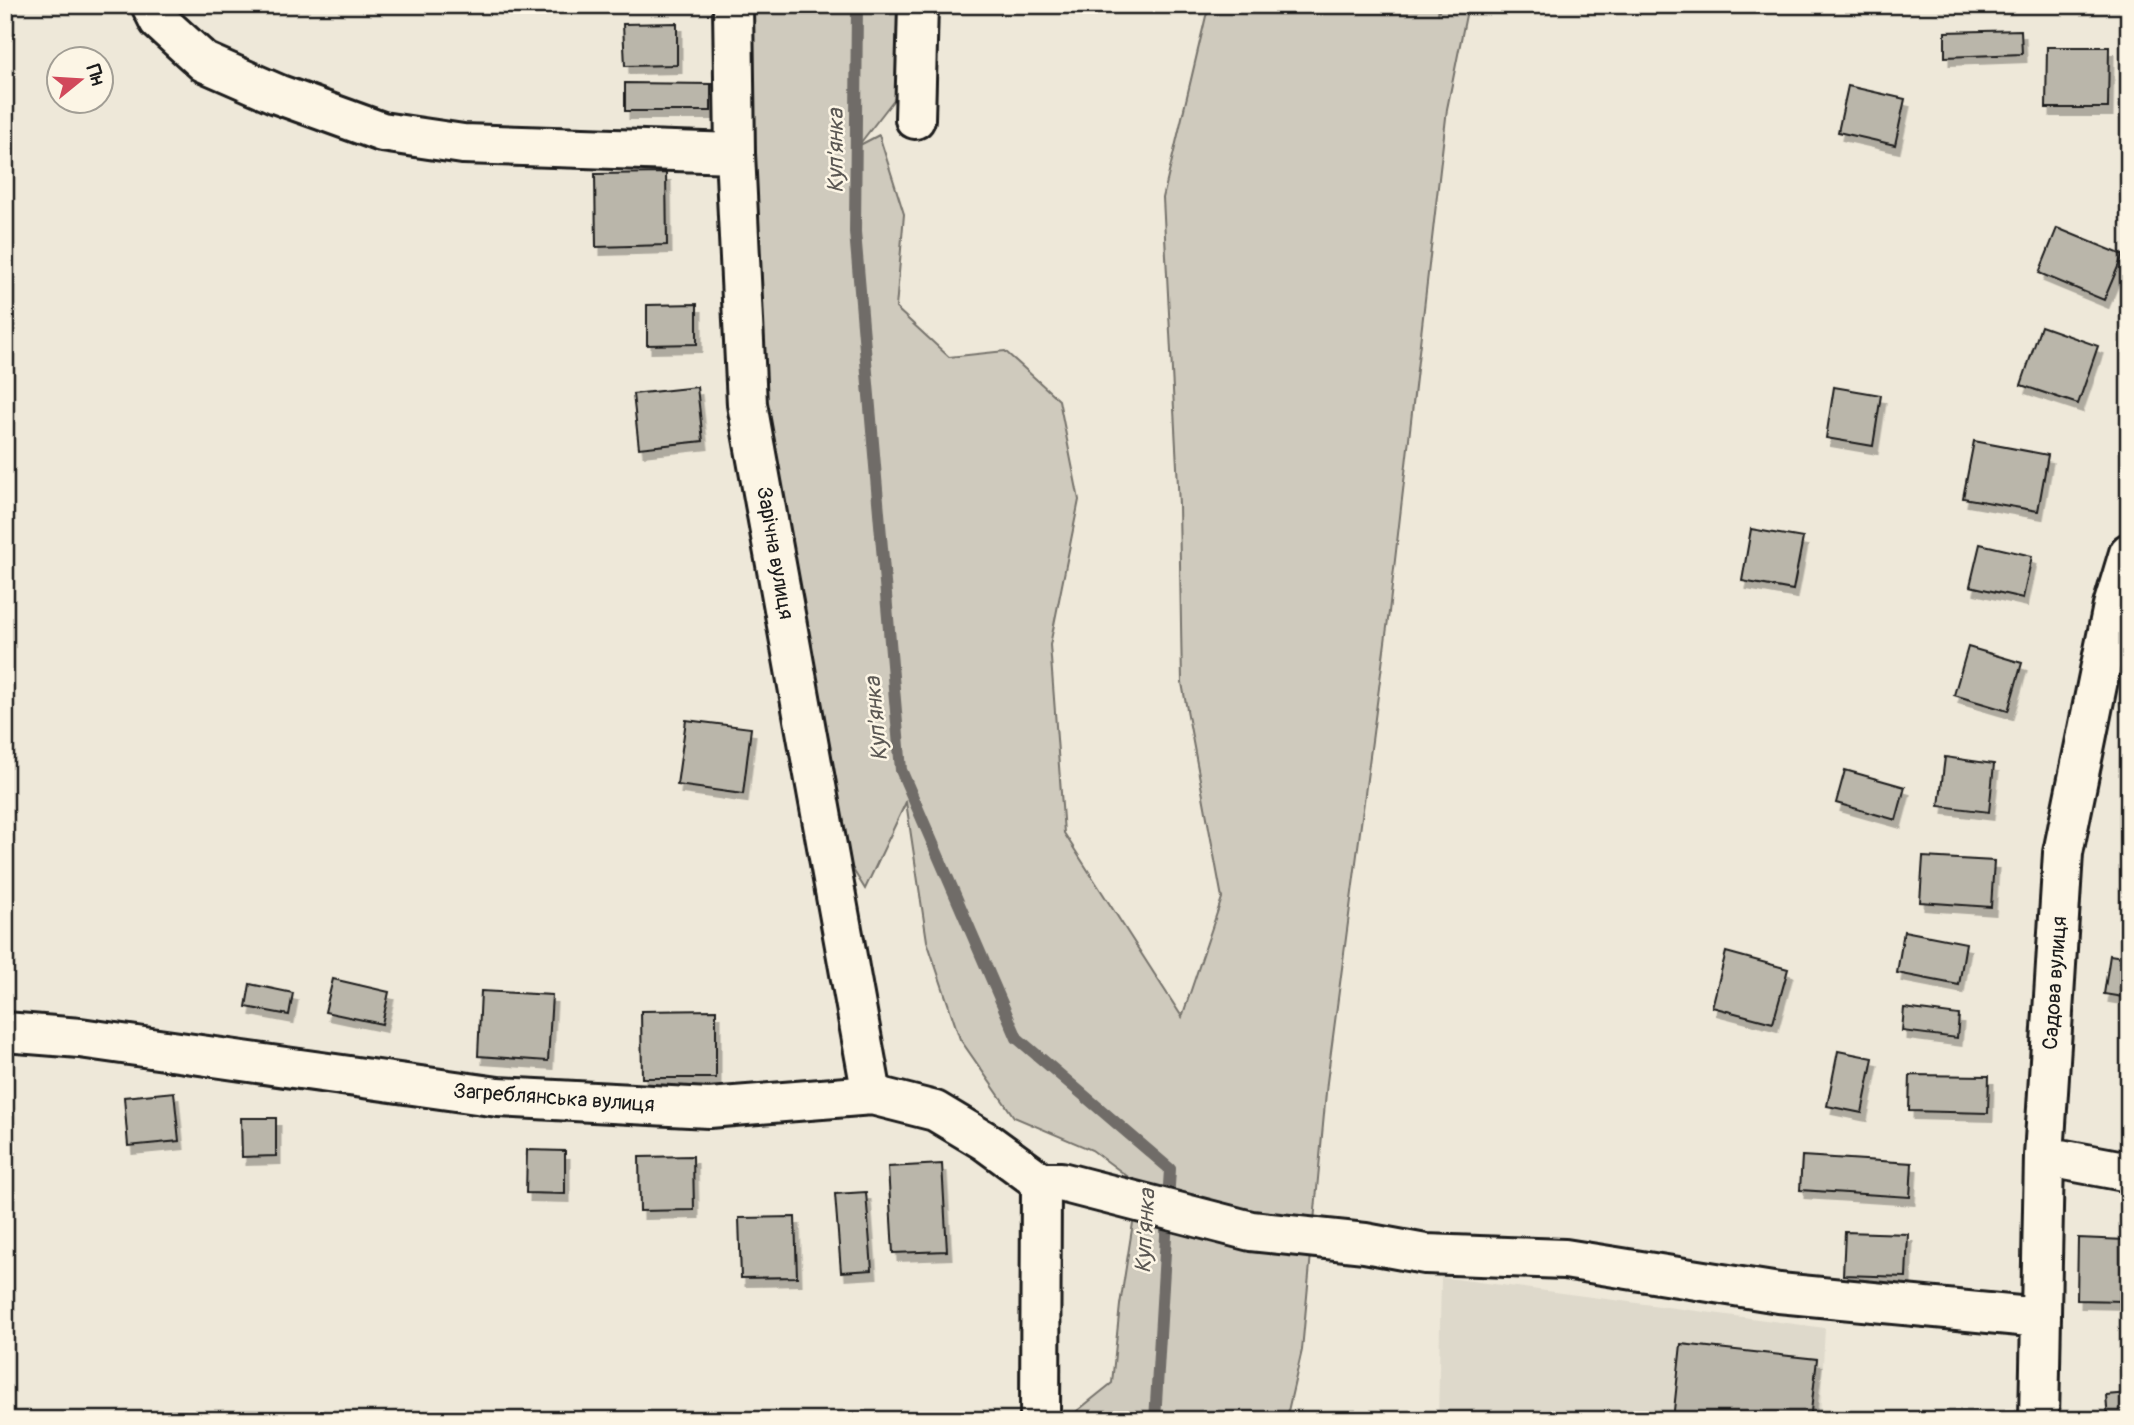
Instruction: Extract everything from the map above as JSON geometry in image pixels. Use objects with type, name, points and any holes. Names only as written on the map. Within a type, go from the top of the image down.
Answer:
[{"type":"street","points":[[151,5],[159,22],[204,62],[277,94],[382,132],[463,145],[735,153]]},
{"type":"street","name":"Зарічна вулиця","points":[[733,5],[735,153],[747,404],[872,1095]]},
{"type":"street","points":[[915,119],[918,5]]},
{"type":"street","name":"Садова вулиця","points":[[2039,1420],[2044,1156],[2063,853],[2113,606],[2129,553]]},
{"type":"street","name":"Загреблянська вулиця","points":[[5,1032],[80,1038],[498,1097],[709,1108],[872,1095],[935,1111],[985,1141],[1041,1182]]},
{"type":"street","points":[[2044,1156],[2129,1172]]},
{"type":"street","points":[[1040,1420],[1041,1182],[1061,1182],[1251,1231],[1365,1242],[1425,1254],[1565,1259],[1779,1293],[2041,1318]]},
{"type":"shaded area","points":[[734,5],[914,5],[916,71],[858,146],[879,135],[904,214],[896,308],[949,357],[1005,351],[1059,400],[1079,500],[1050,645],[1064,833],[1182,1017],[1222,898],[1182,683],[1179,505],[1163,198],[1206,16],[1213,5],[1439,5],[1438,14],[1441,5],[1468,5],[1447,109],[1389,612],[1327,1082],[1302,1350],[1286,1420],[1071,1420],[1072,1415],[1112,1383],[1120,1305],[1139,1185],[1092,1150],[1014,1117],[960,1039],[927,941],[906,802],[865,889],[823,821],[769,520]]},
{"type":"shaded area","points":[[1441,1277],[1825,1328],[1820,1420],[1438,1420]]},
{"type":"building","points":[[677,23],[677,65],[625,66],[623,24]]},
{"type":"building","points":[[2021,30],[2022,54],[1945,57],[1945,32]]},
{"type":"building","points":[[2047,47],[2109,47],[2108,108],[2046,108]]},
{"type":"building","points":[[625,83],[711,84],[711,111],[625,111]]},
{"type":"building","points":[[1848,86],[1905,99],[1895,145],[1838,132]]},
{"type":"building","points":[[666,173],[667,245],[596,247],[595,174]]},
{"type":"building","points":[[2057,228],[2123,255],[2104,300],[2039,273]]},
{"type":"building","points":[[697,304],[697,344],[647,345],[647,305]]},
{"type":"building","points":[[2041,326],[2098,346],[2078,404],[2021,385]]},
{"type":"building","points":[[697,387],[703,441],[639,448],[633,394]]},
{"type":"building","points":[[1834,387],[1881,395],[1873,446],[1826,438]]},
{"type":"building","points":[[1974,441],[2048,455],[2038,511],[1963,498]]},
{"type":"building","points":[[1751,529],[1803,538],[1793,590],[1742,581]]},
{"type":"building","points":[[1980,544],[2032,556],[2023,598],[1970,586]]},
{"type":"building","points":[[1968,647],[2022,663],[2008,711],[1954,695]]},
{"type":"building","points":[[686,720],[751,728],[743,794],[677,785]]},
{"type":"building","points":[[1945,757],[1994,764],[1989,812],[1939,806]]},
{"type":"building","points":[[1845,770],[1905,787],[1896,820],[1836,803]]},
{"type":"building","points":[[1923,857],[1994,861],[1991,907],[1920,902]]},
{"type":"building","points":[[1904,931],[1966,943],[1959,985],[1897,973]]},
{"type":"building","points":[[1726,952],[1788,969],[1773,1023],[1712,1007]]},
{"type":"building","points":[[2110,955],[2129,958],[2129,998],[2104,994]]},
{"type":"building","points":[[333,979],[389,992],[382,1024],[325,1012]]},
{"type":"building","points":[[250,984],[293,993],[289,1015],[246,1007]]},
{"type":"building","points":[[481,991],[552,995],[548,1061],[478,1056]]},
{"type":"building","points":[[1904,1008],[1959,1015],[1957,1038],[1902,1031]]},
{"type":"building","points":[[716,1010],[716,1078],[642,1078],[641,1011]]},
{"type":"building","points":[[1838,1051],[1873,1058],[1862,1113],[1827,1106]]},
{"type":"building","points":[[1910,1075],[1989,1076],[1988,1113],[1909,1111]]},
{"type":"building","points":[[174,1092],[179,1141],[128,1146],[124,1097]]},
{"type":"building","points":[[241,1118],[276,1118],[276,1156],[242,1157]]},
{"type":"building","points":[[527,1150],[565,1151],[565,1194],[526,1193]]},
{"type":"building","points":[[693,1156],[694,1210],[640,1211],[639,1157]]},
{"type":"building","points":[[1802,1156],[1912,1163],[1910,1197],[1800,1190]]},
{"type":"building","points":[[942,1164],[947,1251],[893,1253],[888,1167]]},
{"type":"building","points":[[866,1192],[872,1270],[841,1272],[835,1194]]},
{"type":"building","points":[[795,1217],[797,1277],[741,1278],[739,1218]]},
{"type":"building","points":[[1845,1232],[1908,1234],[1906,1277],[1843,1275]]},
{"type":"building","points":[[2078,1238],[2126,1240],[2124,1301],[2077,1300]]},
{"type":"building","points":[[1681,1344],[1817,1359],[1810,1420],[1673,1420]]},
{"type":"building","points":[[2129,1393],[2129,1420],[2108,1420],[2106,1395]]},
{"type":"waterway","name":"Куп'янка","points":[[857,5],[855,232],[901,770],[1017,1038],[1170,1169],[1155,1420]]}]
